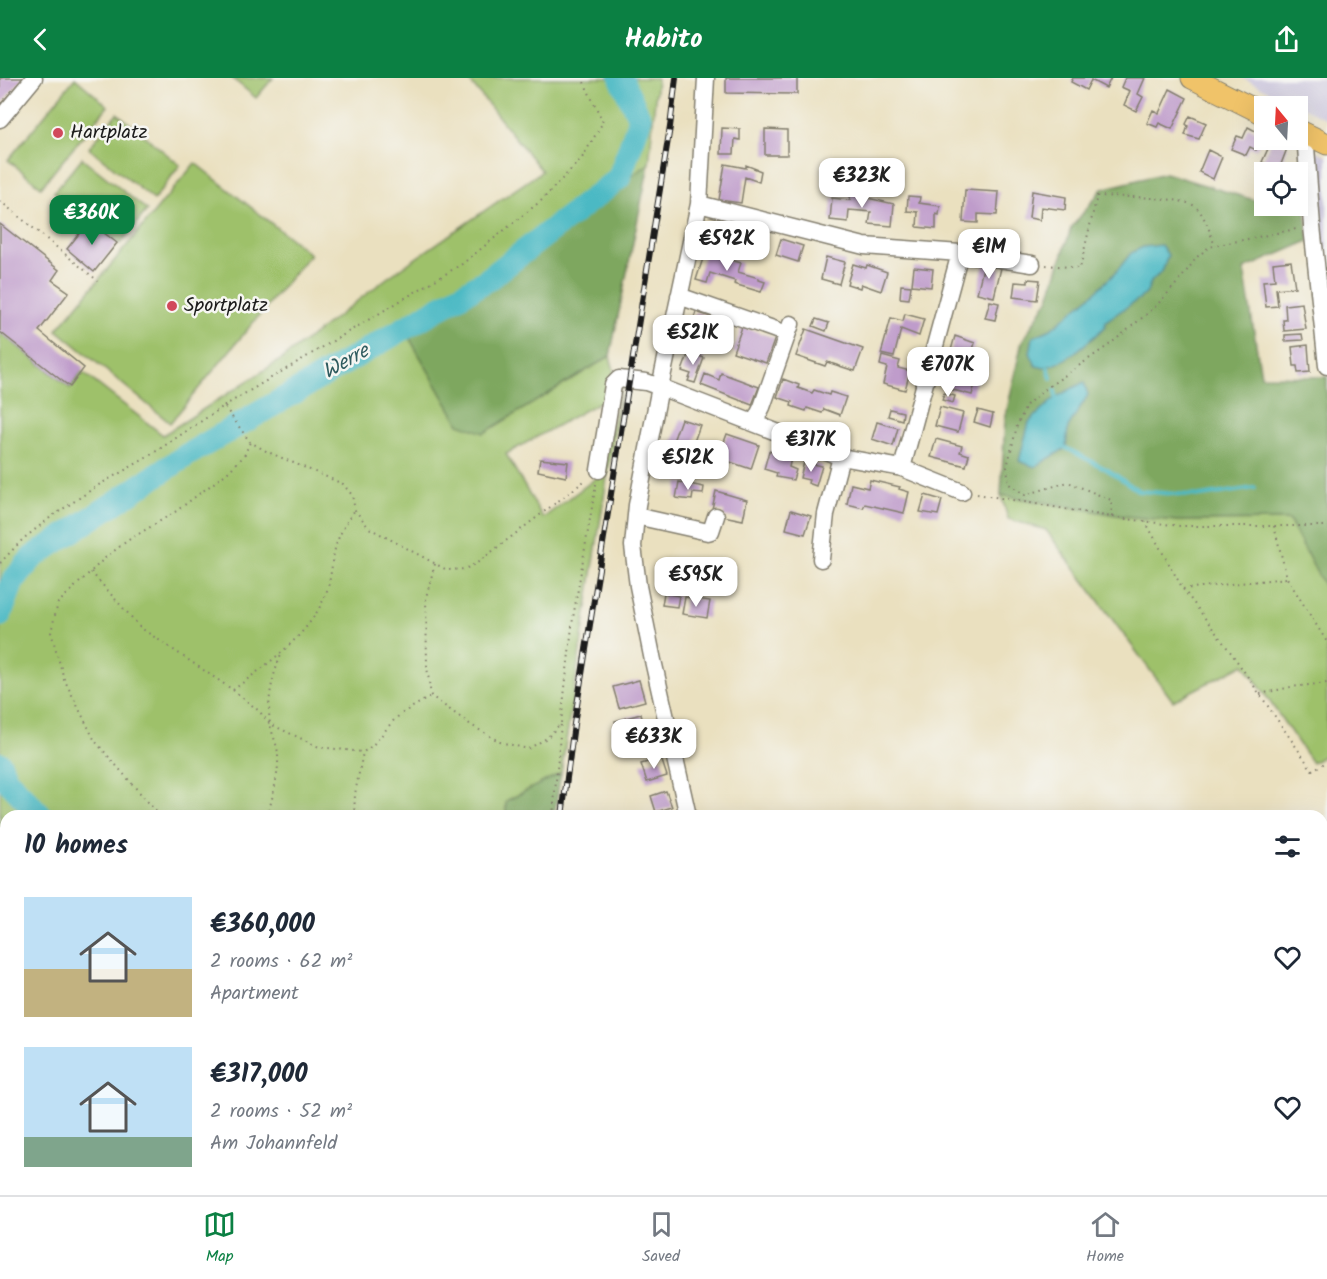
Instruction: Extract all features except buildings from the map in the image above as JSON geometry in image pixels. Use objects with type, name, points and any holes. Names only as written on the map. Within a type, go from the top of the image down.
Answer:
[{"type":"main road","points":[[1192,78],[1254,109]]},
{"type":"main road","points":[[1308,135],[1327,144]]},
{"type":"street","points":[[0,119],[34,78]]},
{"type":"street","points":[[687,810],[638,586],[633,546],[636,516],[660,387],[699,204],[706,78]]},
{"type":"street","points":[[1303,150],[1327,366]]},
{"type":"street","points":[[699,204],[864,246],[960,253],[1032,264]]},
{"type":"street","points":[[902,468],[960,253]]},
{"type":"street","points":[[679,296],[784,327],[762,407],[754,423]]},
{"type":"street","points":[[599,470],[613,385],[619,379],[629,379],[660,387],[841,457],[902,468],[962,492]]},
{"type":"street","points":[[821,559],[826,514],[841,457]]},
{"type":"street","points":[[636,516],[708,532],[711,531],[716,516]]},
{"type":"path","points":[[0,563],[23,539],[97,486],[146,458],[224,406],[462,264],[542,200],[582,158],[603,122],[582,78]]},
{"type":"path","points":[[1032,264],[1080,268],[1097,196],[1156,198],[1186,202],[1195,207],[1207,224],[1215,246]]},
{"type":"path","points":[[0,201],[98,281]]},
{"type":"path","points":[[1112,517],[1111,500],[1068,482],[1024,495],[1009,484],[1007,467],[1017,426],[1027,404],[1109,345],[1154,308],[1180,280],[1197,257],[1209,247],[1312,225]]},
{"type":"path","points":[[224,406],[250,442],[343,484],[352,495],[355,510],[369,528],[447,570],[465,569],[477,563],[599,470]]},
{"type":"path","points":[[155,810],[95,741],[64,679],[51,633],[58,603],[105,558],[127,541],[175,512],[227,474],[244,456],[250,442]]},
{"type":"path","points":[[554,810],[573,618],[599,470]]},
{"type":"path","points":[[962,492],[1180,526],[1327,526]]},
{"type":"path","points":[[233,690],[281,654],[317,614],[331,579],[337,543],[355,510]]},
{"type":"path","points":[[1145,521],[1183,589],[1232,654],[1312,770],[1327,762]]},
{"type":"path","points":[[1274,526],[1287,578],[1327,642]]},
{"type":"path","points":[[435,564],[426,597],[427,667],[431,696],[471,725],[500,742],[528,749],[547,738],[561,723]]},
{"type":"path","points":[[91,572],[141,628],[233,690],[259,711],[270,724],[319,747],[363,752],[372,747],[395,719],[431,696]]},
{"type":"path","points":[[1183,589],[1287,578]]},
{"type":"path","points":[[269,810],[279,766],[278,752],[270,724],[270,689],[281,654]]},
{"type":"path","points":[[1260,694],[1291,687],[1327,683]]},
{"type":"path","points":[[355,810],[363,752]]},
{"type":"shaded area","points":[[1242,78],[1327,78],[1327,119],[1308,110],[1308,96],[1279,96]]},
{"type":"shaded area","points":[[1309,147],[1327,156],[1327,314]]},
{"type":"green space","name":"Hartplatz","points":[[75,78],[108,106],[41,187],[8,160]]},
{"type":"green space","points":[[232,78],[273,78],[256,98]]},
{"type":"green space","points":[[467,78],[657,78],[649,164],[487,275],[452,306],[407,334],[484,433],[610,356],[614,371],[605,399],[506,454],[543,518],[600,475],[621,388],[561,773],[507,801],[506,810],[0,810],[0,332],[70,388],[82,372],[163,435],[282,359],[387,278],[542,171]]},
{"type":"green space","name":"Hartplatz","points":[[117,113],[180,165],[154,200],[89,148]]},
{"type":"green space","name":"Hartplatz","points":[[82,158],[147,210],[120,244],[54,192]]},
{"type":"green space","name":"Sportplatz","points":[[195,163],[310,254],[170,423],[57,330]]},
{"type":"green space","points":[[649,164],[610,356],[484,433],[459,424],[407,334],[452,306],[487,275]]},
{"type":"green space","points":[[1165,173],[1254,200],[1254,216],[1306,216],[1309,241],[1244,269],[1261,376],[1327,377],[1327,592],[1289,520],[1178,521],[1123,516],[1001,495],[1005,419],[1022,341],[1049,298],[1071,228],[1102,189]]},
{"type":"green space","points":[[1001,495],[1123,516],[1178,521],[1289,520],[1327,592],[1327,754],[1312,763],[1244,664],[1173,701],[1046,530],[1008,519]]},
{"type":"green space","points":[[561,773],[555,810],[506,810],[506,801]]},
{"type":"water","points":[[1161,245],[1168,255],[1163,270],[1151,282],[1146,294],[1106,321],[1105,327],[1063,360],[1045,367],[1036,366],[1030,353],[1033,337],[1051,329],[1094,293],[1116,272],[1131,253],[1143,247]]},
{"type":"water","points":[[1084,382],[1088,395],[1068,427],[1066,448],[1035,467],[1019,461],[1029,422],[1056,397]]},
{"type":"waterway","name":"Werre","points":[[0,615],[13,581],[33,557],[187,455],[487,280],[619,178],[640,119],[621,78]]},
{"type":"waterway","points":[[1048,368],[1051,378]]},
{"type":"waterway","points":[[1055,391],[1056,397]]},
{"type":"waterway","points":[[1066,448],[1108,470],[1139,491],[1201,496],[1255,488]]},
{"type":"waterway","name":"Werre","points":[[0,764],[6,779],[35,810]]},
{"type":"railway","points":[[563,810],[574,724],[676,78]]},
{"type":"place","name":"Hartplatz","points":[[58,133]]},
{"type":"place","name":"Sportplatz","points":[[172,306]]}]
